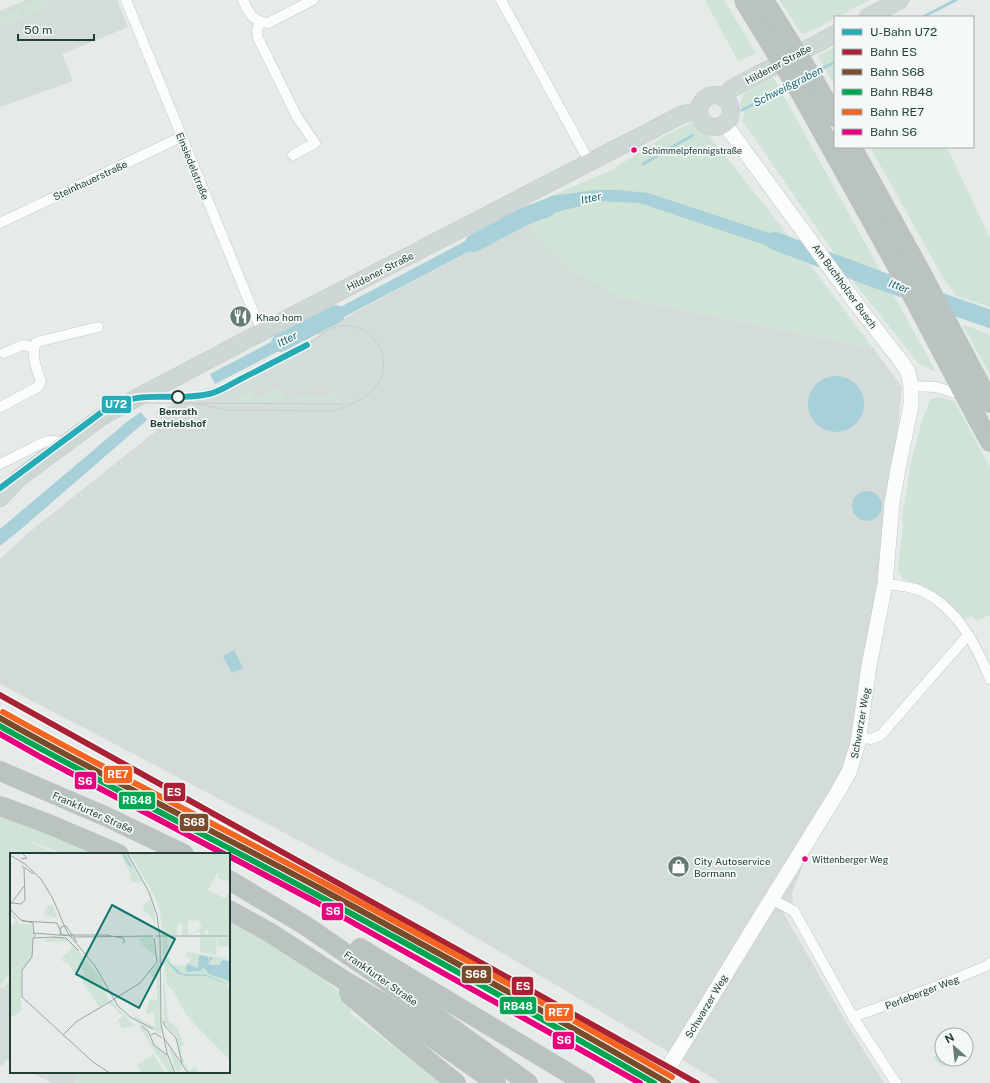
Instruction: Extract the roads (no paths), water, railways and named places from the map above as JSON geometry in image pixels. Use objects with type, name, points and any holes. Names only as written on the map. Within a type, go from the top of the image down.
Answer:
[{"type":"highway","points":[[743,0],[808,87],[834,116]]},
{"type":"highway","points":[[764,0],[834,140]]},
{"type":"highway","points":[[838,148],[894,261],[990,442]]},
{"type":"highway","points":[[853,148],[921,272],[990,404]]},
{"type":"highway","name":"Frankfurter Straße","points":[[0,771],[107,817],[182,853]]},
{"type":"highway","points":[[0,806],[46,823],[117,853]]},
{"type":"highway","name":"Frankfurter Straße","points":[[230,881],[306,926],[395,987],[528,1083]]},
{"type":"highway","name":"Frankfurter Straße","points":[[230,911],[269,932],[345,981],[383,1003],[496,1083]]},
{"type":"highway","points":[[306,926],[328,929],[585,1083]]},
{"type":"highway","points":[[345,981],[350,995],[456,1083]]},
{"type":"main road","points":[[870,16],[900,0]]},
{"type":"main road","name":"Hildener Straße","points":[[723,98],[731,89],[834,35]]},
{"type":"main road","points":[[713,95],[723,98],[729,104],[729,117],[724,123],[715,126],[706,124],[700,117],[699,112],[699,107],[704,99],[713,95]]},
{"type":"main road","name":"Hildener Straße","points":[[0,498],[19,478],[112,410],[682,114],[699,112]]},
{"type":"main road","name":"Am Buchholzer Busch","points":[[724,123],[858,306],[901,360],[908,372],[911,386]]},
{"type":"main road","name":"Schwarzer Weg","points":[[659,1083],[849,772],[859,737],[885,584],[892,503],[911,405],[911,386]]},
{"type":"main road","name":"Hildener Straße","points":[[0,485],[19,478]]},
{"type":"street","name":"Einsiedelstraße","points":[[126,0],[254,316],[263,331]]},
{"type":"street","points":[[243,0],[248,12],[260,22],[268,23],[313,0]]},
{"type":"street","points":[[501,0],[590,163]]},
{"type":"street","points":[[260,22],[257,31],[258,38],[297,117],[315,143],[293,155]]},
{"type":"street","name":"Steinhauerstraße","points":[[0,223],[181,137]]},
{"type":"street","points":[[0,407],[38,387],[41,381],[33,354],[36,344],[41,341],[98,327]]},
{"type":"street","points":[[4,353],[23,345],[34,347]]},
{"type":"street","points":[[911,386],[936,387],[990,404]]},
{"type":"street","points":[[0,464],[48,441],[67,442]]},
{"type":"street","points":[[885,584],[921,591],[943,605],[958,621],[968,635],[984,663],[990,679]]},
{"type":"street","points":[[859,737],[871,738],[881,735],[968,635]]},
{"type":"street","points":[[771,898],[794,911],[853,1018],[896,1083]]},
{"type":"street","name":"Perleberger Weg","points":[[853,1018],[956,979],[990,963]]},
{"type":"water","points":[[596,190],[618,190],[648,193],[791,240],[806,259],[640,203],[599,201],[527,220],[522,211],[551,196]]},
{"type":"water","points":[[494,226],[499,236],[317,331],[312,322]]},
{"type":"water","points":[[841,263],[884,277],[889,287],[849,276]]},
{"type":"water","points":[[956,301],[990,312],[990,325],[963,316]]},
{"type":"water","points":[[300,327],[306,337],[215,384],[210,374]]},
{"type":"water","points":[[836,376],[847,379],[856,384],[861,393],[864,404],[861,415],[856,424],[847,429],[836,432],[825,429],[816,424],[811,415],[808,404],[811,393],[816,384],[825,379]]},
{"type":"water","points":[[141,412],[147,420],[0,546],[0,529],[128,421]]},
{"type":"water","points":[[867,491],[878,495],[882,506],[878,517],[867,521],[856,517],[852,506],[856,495]]},
{"type":"water","points":[[234,650],[243,668],[232,673],[223,656]]},
{"type":"waterway","name":"Schweißgraben","points":[[925,16],[956,0]]},
{"type":"waterway","name":"Schweißgraben","points":[[815,72],[834,62]]},
{"type":"waterway","name":"Schweißgraben","points":[[742,110],[789,86]]},
{"type":"waterway","name":"Schweißgraben","points":[[643,164],[693,135]]},
{"type":"waterway","name":"Itter","points":[[474,243],[525,216],[547,208]]},
{"type":"waterway","name":"Itter","points":[[775,241],[876,279],[990,319]]},
{"type":"waterway","name":"Itter","points":[[280,343],[336,314]]},
{"type":"tram line","points":[[193,403],[227,410],[333,411],[362,398],[370,393],[377,385],[382,373],[383,362],[381,351],[375,341],[367,333],[357,328],[345,326],[333,328],[326,331],[307,345]]},
{"type":"tram line","points":[[106,421],[123,409],[142,403],[344,404]]},
{"type":"metro line","name":"U72","points":[[0,488],[102,412],[116,404],[130,399],[143,397],[181,397],[213,393],[307,345]]},
{"type":"rail line","name":"ES","points":[[0,695],[697,1083]]},
{"type":"rail line","name":"RE7","points":[[3,712],[412,930],[672,1077]]},
{"type":"rail line","name":"S68","points":[[0,718],[79,762],[281,867],[451,960],[668,1083]]},
{"type":"rail line","name":"RB48","points":[[0,726],[444,964],[654,1083]]},
{"type":"rail line","name":"S6","points":[[0,734],[44,759],[222,853]]},
{"type":"rail line","name":"S6","points":[[230,857],[314,901],[640,1083]]},
{"type":"place","name":"Schimmelpfennigstraße","points":[[634,150]]},
{"type":"place","name":"Khao hom","points":[[241,317]]},
{"type":"place","name":"Benrath Betriebshof","points":[[178,397]]},
{"type":"place","name":"Wittenberger Weg","points":[[805,859]]},
{"type":"place","name":"City Autoservice Bormann","points":[[679,867]]}]
